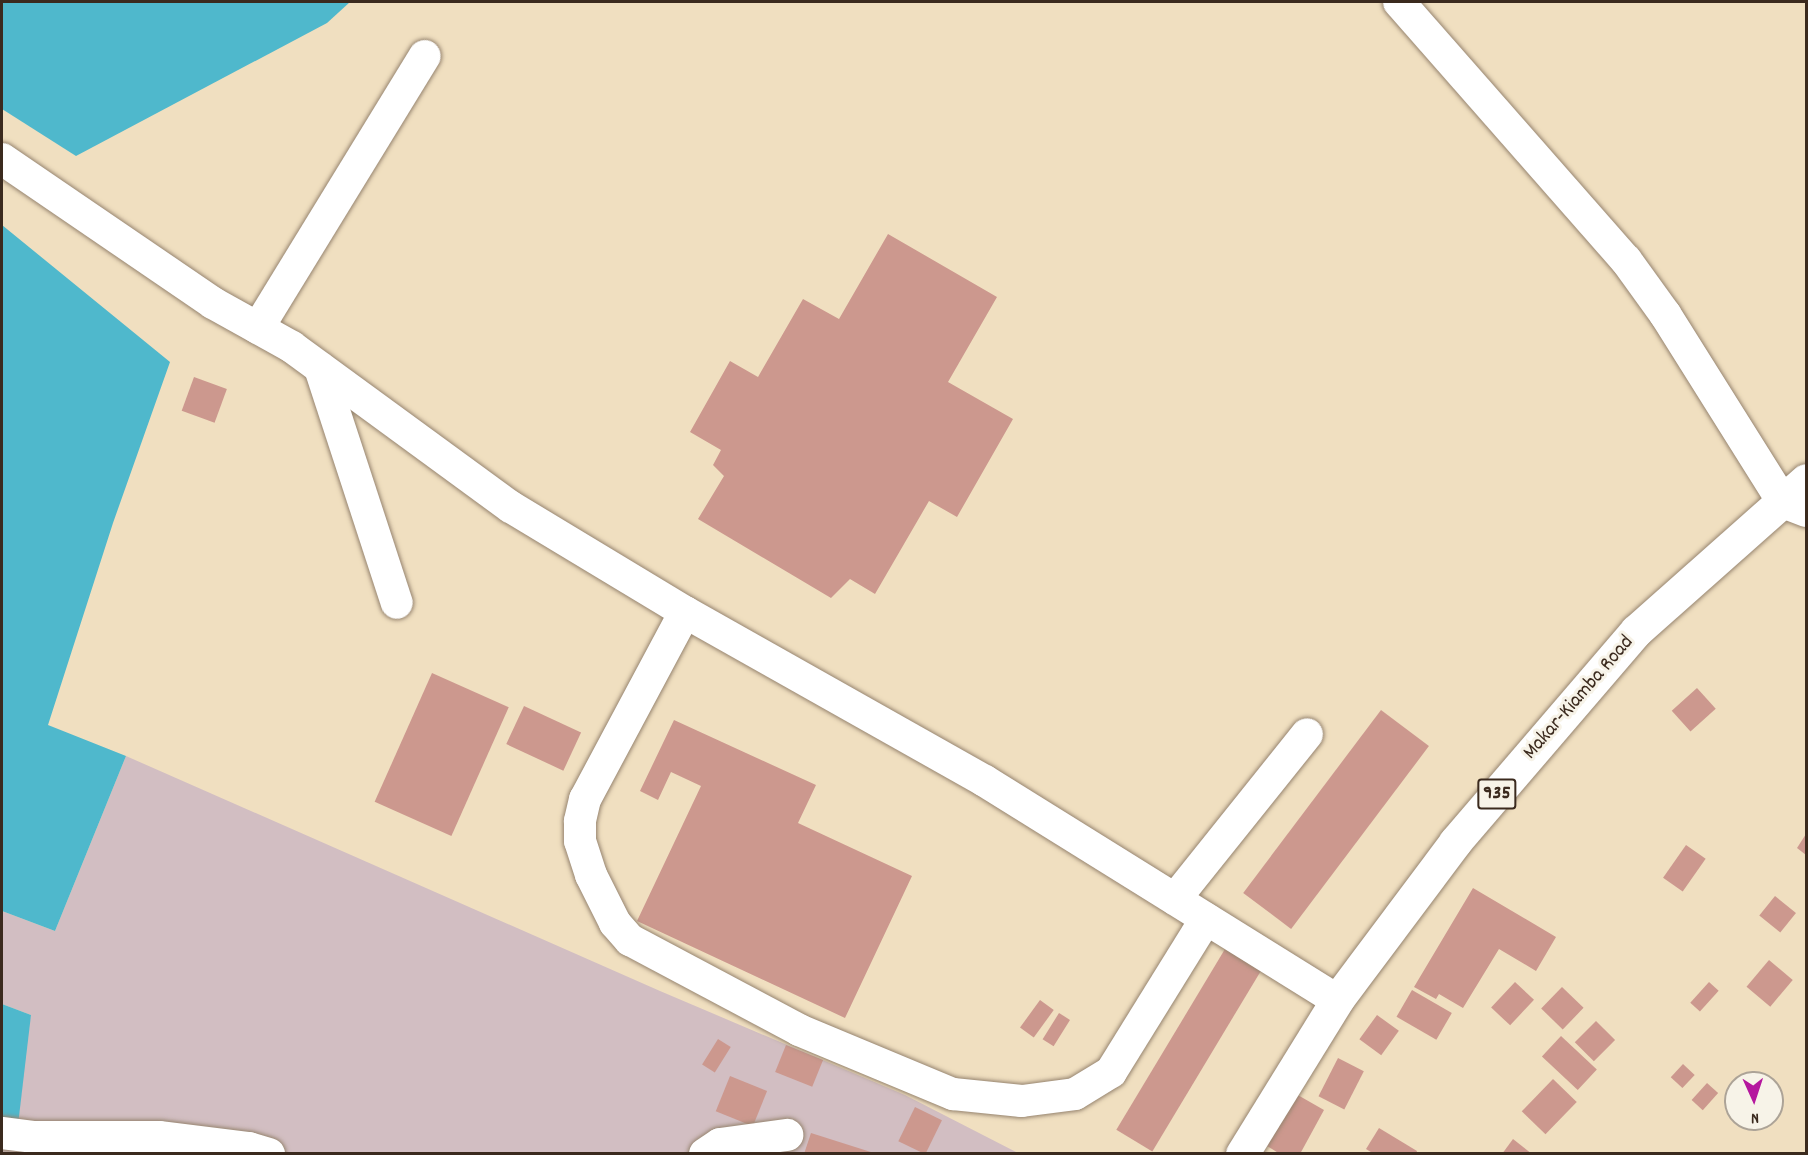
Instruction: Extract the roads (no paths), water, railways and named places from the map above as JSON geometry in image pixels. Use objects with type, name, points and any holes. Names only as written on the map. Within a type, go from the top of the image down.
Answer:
[{"type":"main road","name":"Makar-Kiamba Road","points":[[1242,1154],[1337,1000],[1455,842],[1636,631],[1799,498]]},
{"type":"lane","points":[[1399,2],[1626,260],[1799,498]]},
{"type":"lane","points":[[258,328],[425,56]]},
{"type":"lane","points":[[2,159],[213,303],[258,328],[320,368],[511,507],[685,612],[986,781],[1337,1000]]},
{"type":"lane","points":[[320,368],[397,603]]},
{"type":"lane","points":[[685,612],[585,799],[580,821],[580,841],[591,875],[615,923],[630,940],[799,1030],[953,1094],[1022,1101],[1075,1094],[1111,1072],[1206,919]]},
{"type":"lane","points":[[1175,899],[1307,735]]},
{"type":"lane","points":[[2,1133],[35,1137],[159,1137],[249,1148],[269,1154]]},
{"type":"lane","points":[[705,1154],[720,1144],[787,1135]]},
{"type":"water","points":[[2,2],[350,2],[327,23],[76,156],[2,109]]},
{"type":"water","points":[[2,225],[170,362],[113,523],[48,725],[126,756],[55,931],[2,911]]},
{"type":"water","points":[[2,1004],[31,1015],[18,1125],[2,1122]]}]
